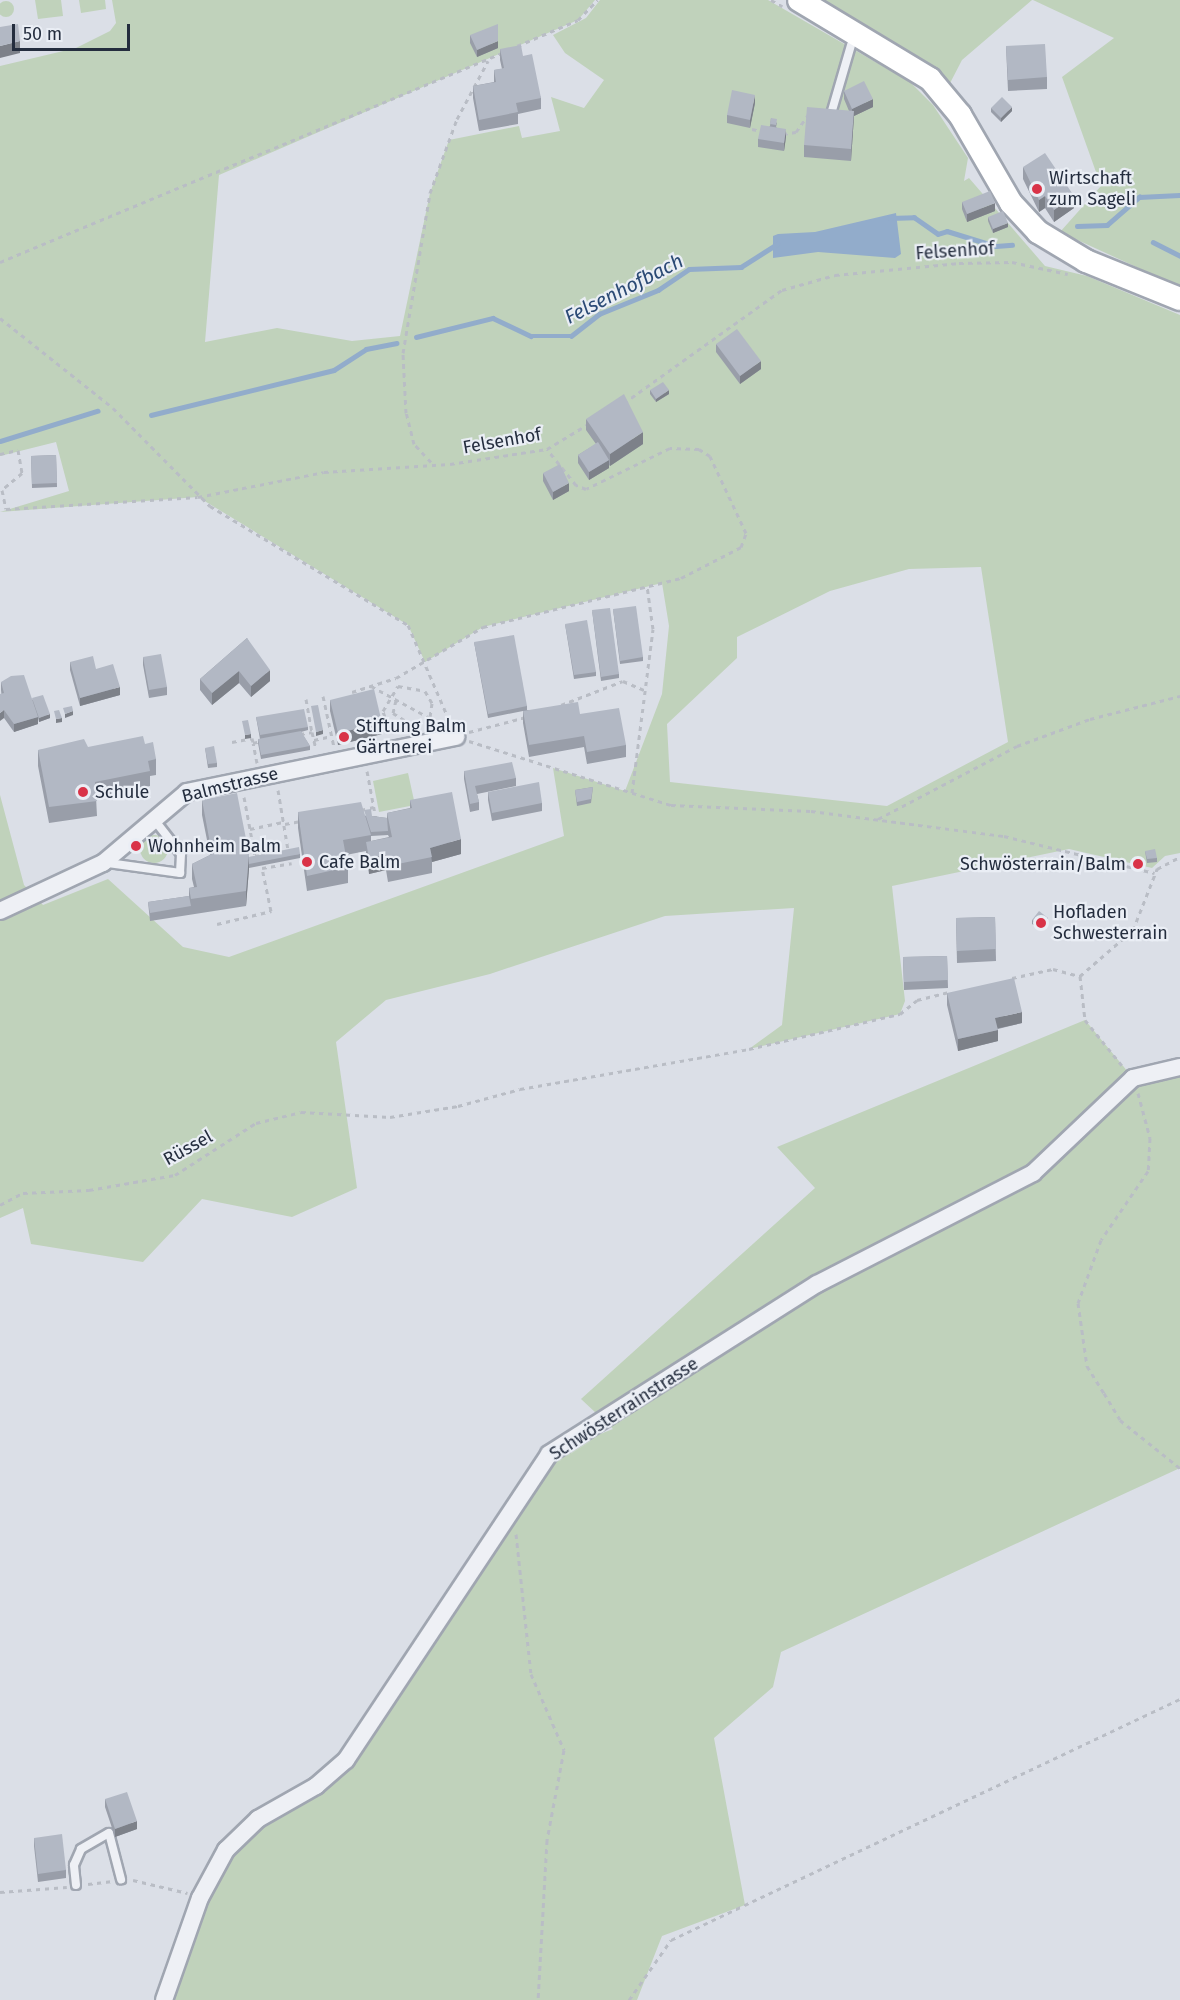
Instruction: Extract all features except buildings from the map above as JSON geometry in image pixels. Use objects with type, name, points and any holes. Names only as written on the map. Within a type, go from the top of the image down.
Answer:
[{"type":"street","points":[[799,0],[930,79],[960,115],[1019,213],[1049,240],[1086,261],[1180,299]]},
{"type":"street","name":"Balmstrasse","points":[[0,911],[103,863],[152,818],[187,792],[364,755],[410,740],[448,739]]},
{"type":"street","points":[[1133,1078],[1180,1067]]},
{"type":"street","name":"Schwösterrainstrasse","points":[[164,2000],[200,1898],[226,1850],[258,1819],[316,1786],[346,1760],[549,1454],[817,1284],[1033,1173],[1133,1078]]},
{"type":"lane","points":[[831,114],[851,45]]},
{"type":"lane","points":[[103,863],[180,873],[181,854],[152,818]]},
{"type":"lane","points":[[76,1885],[74,1865],[81,1849],[109,1833],[121,1879]]},
{"type":"path","points":[[0,262],[578,20],[597,0]]},
{"type":"path","points":[[431,462],[411,433],[403,353],[430,192],[457,119],[489,59]]},
{"type":"path","points":[[775,133],[796,132],[806,116],[831,114]]},
{"type":"path","points":[[752,129],[764,131]]},
{"type":"path","name":"Felsenhof","points":[[619,406],[677,370],[728,324],[782,290],[836,275],[959,263],[1012,262],[1078,274],[1086,261]]},
{"type":"path","points":[[0,318],[113,408],[198,497],[395,613],[408,625],[425,662],[448,739]]},
{"type":"path","name":"Felsenhof","points":[[2,502],[6,509],[198,497],[324,472],[547,448],[598,418]]},
{"type":"path","points":[[352,692],[425,662],[483,627],[681,578],[741,547],[746,533],[710,456],[685,445],[670,448],[586,489],[576,485],[547,448]]},
{"type":"path","points":[[0,454],[18,450],[22,473],[2,490],[2,502]]},
{"type":"path","points":[[632,793],[653,629],[647,586]]},
{"type":"path","points":[[552,708],[623,681],[646,691]]},
{"type":"path","points":[[371,686],[430,718]]},
{"type":"path","points":[[410,740],[383,718],[388,695],[398,686],[419,687],[429,696],[430,718]]},
{"type":"path","points":[[323,696],[337,760]]},
{"type":"path","points":[[878,819],[1017,746],[1090,719],[1180,696]]},
{"type":"path","points":[[306,699],[316,750],[306,753],[306,767]]},
{"type":"path","points":[[396,700],[393,714],[418,726]]},
{"type":"path","points":[[448,739],[532,716]]},
{"type":"path","points":[[430,718],[423,724],[448,739],[671,805],[878,819],[1069,849],[1155,873]]},
{"type":"path","points":[[409,723],[410,740]]},
{"type":"path","points":[[292,735],[312,732]]},
{"type":"path","points":[[314,740],[332,736]]},
{"type":"path","points":[[232,742],[252,738],[285,823],[290,850],[255,856],[243,789]]},
{"type":"path","points":[[253,743],[273,739]]},
{"type":"path","points":[[364,755],[376,819]]},
{"type":"path","points":[[352,811],[374,807]]},
{"type":"path","points":[[250,829],[307,820]]},
{"type":"path","points":[[1080,976],[1133,930],[1155,873],[1180,857]]},
{"type":"path","points":[[217,924],[271,911],[262,868],[292,863]]},
{"type":"path","points":[[1008,979],[1053,969],[1080,976]]},
{"type":"path","points":[[1080,976],[1085,1020],[1133,1078],[1150,1138],[1148,1171],[1101,1240],[1078,1303],[1092,1375],[1120,1419],[1180,1468]]},
{"type":"path","name":"Rüssel","points":[[0,1204],[23,1193],[89,1190],[175,1175],[256,1123],[301,1112],[390,1117],[458,1106],[520,1089],[749,1049],[900,1014],[917,1000],[963,990]]},
{"type":"path","points":[[513,1508],[531,1674],[564,1750],[547,1840],[538,2000]]},
{"type":"path","points":[[629,2000],[671,1940],[1180,1699]]},
{"type":"path","points":[[0,1892],[121,1879],[171,1886],[200,1898]]},
{"type":"green space","points":[[35,0],[61,0],[63,16],[38,19]]},
{"type":"green space","points":[[79,0],[105,0],[106,9],[81,13]]},
{"type":"green space","points":[[112,0],[595,0],[578,20],[219,175],[205,342],[277,328],[352,341],[400,336],[430,193],[449,140],[519,126],[522,138],[560,131],[551,97],[584,108],[604,80],[565,53],[553,35],[586,18],[600,0],[768,0],[910,82],[933,105],[968,158],[964,181],[969,178],[1045,266],[1087,276],[1180,315],[1180,853],[1165,856],[1152,868],[1069,849],[892,886],[905,1001],[900,1014],[749,1049],[782,1025],[794,908],[665,916],[490,974],[386,1000],[336,1042],[357,1188],[292,1217],[202,1199],[143,1262],[31,1244],[23,1208],[0,1218],[0,795],[24,885],[43,905],[108,879],[183,947],[229,957],[564,836],[553,768],[625,791],[662,694],[669,626],[662,583],[483,627],[425,662],[408,625],[198,497],[0,512],[69,491],[56,442],[0,456],[0,66],[76,48],[110,31],[116,23]],"holes":[[[981,567],[1008,742],[887,806],[670,782],[667,724],[737,658],[737,637],[830,591],[909,569]]]},
{"type":"green space","points":[[812,0],[1032,0],[962,60],[948,87]]},
{"type":"green space","points":[[1033,0],[1180,0],[1180,287],[1060,232],[1101,186],[1062,77],[1114,38]]},
{"type":"green space","points":[[6,1],[12,3],[14,9],[12,15],[6,17],[0,15],[-2,9],[0,3]]},
{"type":"green space","points":[[408,773],[415,805],[379,812],[373,781]]},
{"type":"green space","points":[[154,835],[164,839],[168,849],[164,859],[154,863],[144,859],[140,849],[144,839]]},
{"type":"green space","points":[[1085,1020],[1133,1078],[1180,1067],[1180,1468],[781,1652],[773,1687],[714,1738],[745,1905],[662,1936],[637,2000],[164,2000],[226,1850],[346,1760],[549,1454],[613,1429],[581,1399],[815,1188],[777,1147]]},
{"type":"water","points":[[896,213],[901,254],[895,258],[818,252],[773,258],[773,236],[778,234],[815,232]]},
{"type":"waterway","points":[[1077,226],[1107,225],[1139,197],[1180,195]]},
{"type":"waterway","name":"Felsenhofbach","points":[[890,218],[914,217],[938,234],[947,231],[996,246],[1012,245]]},
{"type":"waterway","points":[[1153,242],[1180,256]]},
{"type":"waterway","name":"Felsenhofbach","points":[[416,337],[493,318],[531,336],[571,336],[599,314],[658,290],[689,269],[741,267],[777,244]]},
{"type":"waterway","points":[[151,415],[334,370],[366,349],[396,343]]},
{"type":"waterway","points":[[0,441],[97,411]]},
{"type":"place","name":"Wirtschaft zum Sageli","points":[[1037,189]]},
{"type":"place","name":"Stiftung Balm Gärtnerei","points":[[344,737]]},
{"type":"place","name":"Schule","points":[[83,792]]},
{"type":"place","name":"Wohnheim Balm","points":[[136,846]]},
{"type":"place","name":"Cafe Balm","points":[[307,862]]},
{"type":"place","name":"Schwösterrain/Balm","points":[[1138,864]]},
{"type":"place","name":"Hofladen Schwesterrain","points":[[1041,923]]}]
